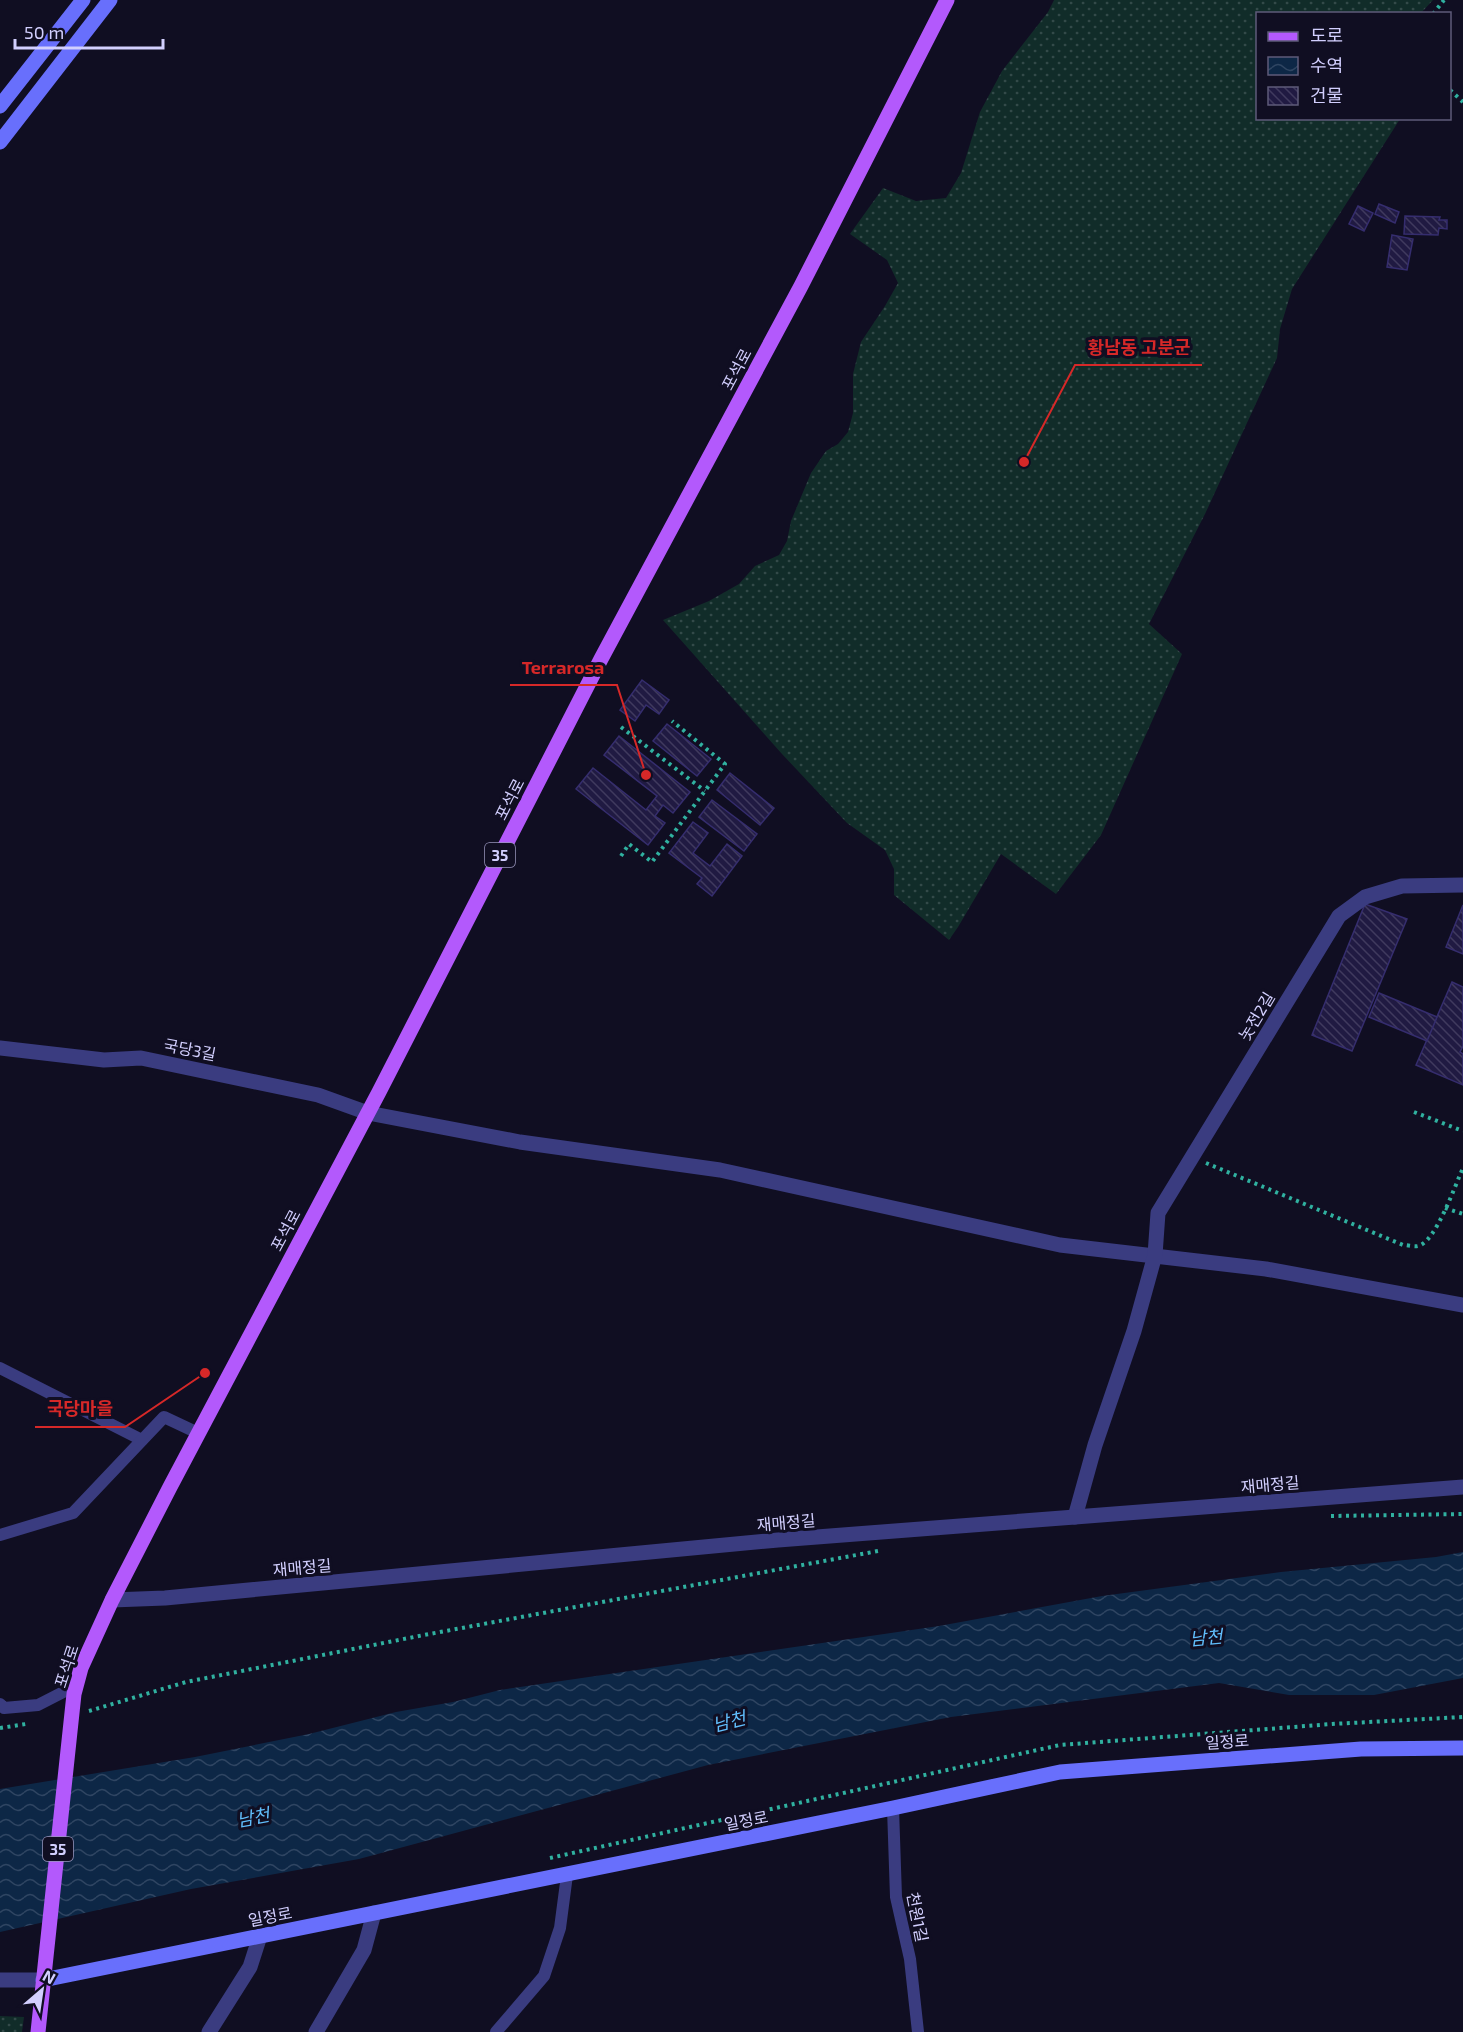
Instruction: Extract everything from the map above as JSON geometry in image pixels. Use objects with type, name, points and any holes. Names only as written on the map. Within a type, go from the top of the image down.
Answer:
[{"type":"main road","name":"포석로","points":[[71,1717],[81,1668],[112,1600],[368,1113],[601,659],[801,286],[947,0]]},
{"type":"main road","name":"35","points":[[38,2032],[71,1717]]},
{"type":"street","points":[[0,106],[83,0]]},
{"type":"street","points":[[0,142],[110,0]]},
{"type":"street","name":"놋전2길","points":[[1074,1518],[1095,1445],[1134,1331],[1155,1255],[1158,1213],[1339,916],[1365,897],[1402,886],[1463,885]]},
{"type":"street","name":"국당3길","points":[[0,1048],[104,1060],[141,1058],[318,1095],[368,1113],[520,1142],[720,1170],[1060,1245],[1266,1269],[1463,1305]]},
{"type":"street","name":"재매정길","points":[[112,1600],[165,1598],[766,1541],[1463,1487]]},
{"type":"street","name":"일정로","points":[[43,1980],[567,1875],[1060,1772],[1361,1749],[1463,1748]]},
{"type":"street","points":[[316,2032],[364,1950],[374,1913]]},
{"type":"street","points":[[209,2032],[250,1967],[260,1936]]},
{"type":"street","points":[[0,1980],[43,1980]]},
{"type":"lane","points":[[0,1368],[142,1440]]},
{"type":"lane","points":[[0,1536],[73,1513],[164,1417],[198,1433]]},
{"type":"lane","points":[[0,1704],[4,1708],[38,1705],[77,1685]]},
{"type":"lane","name":"천원1길","points":[[893,1808],[896,1897],[910,1959],[918,2032]]},
{"type":"lane","points":[[496,2032],[544,1976],[560,1928],[567,1875]]},
{"type":"path","points":[[1435,12],[1444,0]]},
{"type":"path","points":[[1451,92],[1463,102]]},
{"type":"path","points":[[621,856],[629,844],[652,862],[725,764],[672,721]]},
{"type":"path","points":[[621,727],[705,791]]},
{"type":"path","points":[[1414,1112],[1463,1131]]},
{"type":"path","points":[[1192,1157],[1403,1245],[1417,1246],[1428,1241],[1436,1229],[1463,1168]]},
{"type":"path","points":[[1445,1208],[1463,1214]]},
{"type":"path","points":[[1323,1517],[1463,1514]]},
{"type":"path","points":[[71,1717],[186,1682],[424,1635],[888,1550]]},
{"type":"green space","points":[[1054,0],[1433,0],[1422,12],[1256,12],[1256,120],[1399,120],[1292,289],[1280,329],[1277,358],[1205,514],[1149,624],[1182,654],[1101,835],[1056,894],[1001,854],[949,940],[894,895],[894,869],[885,850],[847,823],[782,754],[663,620],[709,601],[739,584],[755,566],[779,555],[787,541],[791,521],[811,473],[826,451],[838,444],[848,432],[853,413],[853,374],[861,342],[898,283],[887,260],[850,234],[883,188],[916,201],[946,198],[961,173],[980,112],[1002,71],[1048,12]]},
{"type":"green space","points":[[0,2016],[24,2017],[22,2032],[0,2032]]},
{"type":"water","name":"남천","points":[[1463,1552],[1463,1678],[1374,1695],[1289,1695],[1219,1683],[951,1717],[708,1765],[359,1859],[191,1889],[0,1932],[0,1789],[195,1757],[309,1734],[396,1712],[453,1702],[500,1690],[939,1626],[1102,1596],[1281,1572],[1436,1557]]},
{"type":"building","points":[[1379,204],[1399,212],[1395,223],[1375,214]]},
{"type":"building","points":[[1358,206],[1373,213],[1364,231],[1349,224]]},
{"type":"building","points":[[1405,216],[1440,217],[1439,220],[1447,220],[1447,229],[1439,228],[1438,235],[1404,234]]},
{"type":"building","points":[[1392,235],[1413,239],[1407,270],[1387,267]]},
{"type":"building","points":[[642,680],[669,700],[659,714],[646,705],[635,721],[620,710]]},
{"type":"building","points":[[667,724],[711,759],[697,776],[653,741]]},
{"type":"building","points":[[619,736],[690,792],[673,813],[663,805],[655,816],[665,823],[648,845],[576,789],[593,768],[646,810],[657,796],[604,755]]},
{"type":"building","points":[[730,773],[774,808],[760,825],[717,790]]},
{"type":"building","points":[[712,800],[757,834],[744,851],[699,817]]},
{"type":"building","points":[[693,822],[708,833],[693,853],[710,866],[727,844],[742,856],[712,896],[697,884],[702,878],[669,853]]},
{"type":"building","points":[[1365,904],[1407,919],[1352,1051],[1312,1035]]},
{"type":"building","points":[[1463,905],[1463,954],[1446,947]]},
{"type":"building","points":[[1452,982],[1463,987],[1463,1046],[1460,1052],[1463,1054],[1463,1085],[1416,1065]]},
{"type":"building","points":[[1379,993],[1437,1017],[1427,1041],[1369,1017]]},
{"type":"place","name":"황남동 고분군","points":[[1024,462]]},
{"type":"place","name":"Terrarosa","points":[[646,775]]},
{"type":"place","name":"국당마을","points":[[205,1373]]}]
